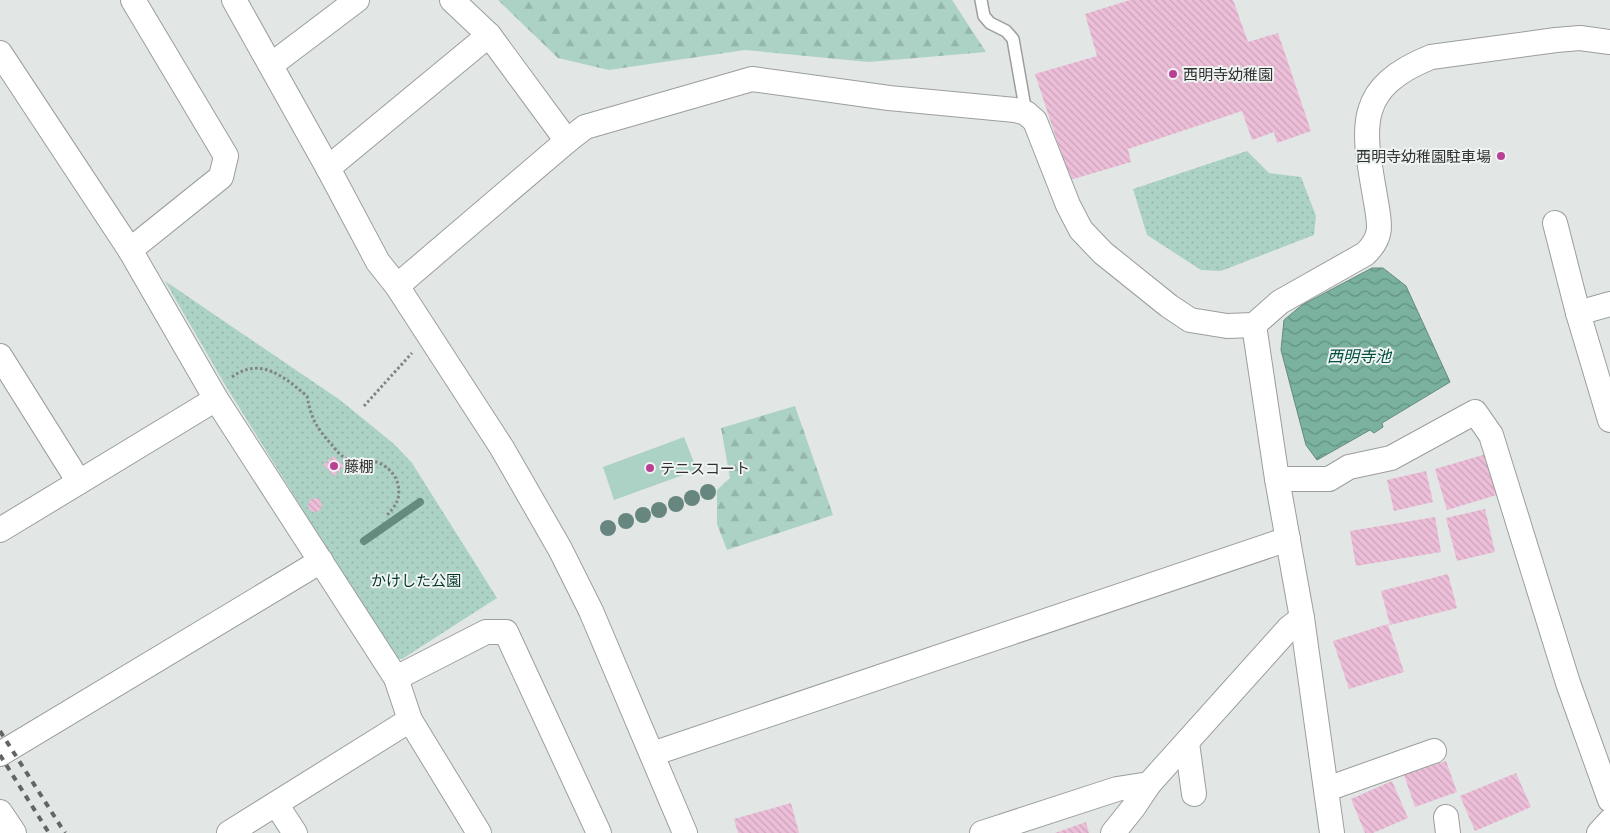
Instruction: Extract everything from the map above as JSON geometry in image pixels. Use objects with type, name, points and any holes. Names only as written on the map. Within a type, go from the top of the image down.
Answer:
[{"type":"street","points":[[130,250],[221,177],[226,156],[133,0]]},
{"type":"street","points":[[234,0],[378,262],[398,286],[502,448],[560,549],[591,611],[685,833]]},
{"type":"street","points":[[271,65],[357,0]]},
{"type":"street","points":[[452,0],[490,35],[567,140]]},
{"type":"street","points":[[328,168],[490,35]]},
{"type":"street","points":[[398,286],[567,140],[585,127],[752,79],[889,98],[1015,110],[1026,113],[1035,121],[1068,205],[1081,230],[1103,253],[1168,306],[1190,320],[1227,326],[1254,326],[1280,302],[1365,254],[1374,246],[1380,231],[1366,144],[1367,122],[1379,91],[1388,80],[1415,64],[1431,58],[1564,39],[1580,38],[1610,42]]},
{"type":"street","points":[[0,53],[130,250],[216,399],[396,678],[410,720],[479,833]]},
{"type":"street","points":[[1555,223],[1578,313],[1610,420]]},
{"type":"street","points":[[1578,313],[1610,304]]},
{"type":"street","points":[[1254,326],[1302,618],[1332,833]]},
{"type":"street","points":[[0,356],[79,482]]},
{"type":"street","points":[[0,530],[216,399]]},
{"type":"street","points":[[1278,479],[1329,479],[1349,467],[1391,458],[1475,412],[1492,434],[1568,683],[1610,800]]},
{"type":"street","points":[[652,754],[1288,539]]},
{"type":"street","points":[[0,754],[321,561]]},
{"type":"street","points":[[1113,833],[1149,784],[1289,628],[1302,618]]},
{"type":"street","points":[[396,678],[486,632],[506,632],[599,833]]},
{"type":"street","points":[[228,833],[410,720]]},
{"type":"street","points":[[1187,743],[1194,794]]},
{"type":"street","points":[[1326,789],[1434,751]]},
{"type":"street","points":[[988,832],[1117,789],[1149,784]]},
{"type":"street","points":[[276,804],[295,833]]},
{"type":"street","points":[[0,812],[14,833]]},
{"type":"street","points":[[1598,833],[1610,821]]},
{"type":"lane","points":[[981,0],[984,16],[990,23],[1006,31],[1013,39],[1026,113]]},
{"type":"path","points":[[364,406],[429,335]]},
{"type":"path","points":[[231,378],[239,372],[258,368],[277,373],[307,396],[310,413],[316,427],[342,457],[365,461],[372,460],[388,468],[397,480],[398,497],[396,505],[386,516]]},
{"type":"green space","points":[[498,0],[952,0],[986,52],[869,62],[745,50],[609,70],[558,58]]},
{"type":"green space","points":[[1247,151],[1269,173],[1301,177],[1316,216],[1314,235],[1221,271],[1201,270],[1147,235],[1133,189]]},
{"type":"green space","name":"かけした公園","points":[[165,281],[340,400],[394,444],[412,463],[497,598],[402,659],[395,658],[224,383]]},
{"type":"green space","points":[[795,406],[833,515],[727,550],[717,524],[717,490],[730,478],[721,428]]},
{"type":"green space","name":"テニスコート","points":[[684,437],[697,470],[614,500],[603,467]]},
{"type":"water","name":"西明寺池","points":[[1372,268],[1383,268],[1406,286],[1450,382],[1382,423],[1383,427],[1374,433],[1370,430],[1317,460],[1306,445],[1281,350],[1284,320],[1302,305]]},
{"type":"building","points":[[1130,0],[1233,0],[1248,42],[1278,33],[1311,131],[1277,143],[1274,132],[1252,140],[1242,111],[1128,149],[1131,162],[1070,180],[1035,74],[1097,56],[1085,14]]},
{"type":"building","points":[[1500,450],[1513,490],[1447,510],[1435,469]]},
{"type":"building","name":"藤棚","points":[[333,456],[344,466],[334,476],[323,465]]},
{"type":"building","points":[[1426,471],[1433,502],[1394,511],[1387,480]]},
{"type":"building","points":[[315,498],[320,500],[322,505],[320,510],[315,512],[310,510],[308,505],[310,500]]},
{"type":"building","points":[[1485,509],[1495,552],[1457,561],[1446,518]]},
{"type":"building","points":[[1435,517],[1441,552],[1356,566],[1350,531]]},
{"type":"building","points":[[1448,574],[1457,608],[1390,625],[1381,591]]},
{"type":"building","points":[[1388,624],[1404,672],[1349,689],[1333,641]]},
{"type":"building","points":[[1446,761],[1457,792],[1415,807],[1404,775]]},
{"type":"building","points":[[1516,773],[1531,807],[1475,831],[1460,796]]},
{"type":"building","points":[[1392,781],[1408,818],[1373,833],[1365,833],[1351,799]]},
{"type":"building","points":[[791,803],[799,833],[738,833],[734,819]]},
{"type":"building","points":[[1086,822],[1089,833],[1055,833]]},
{"type":"waterway","points":[[364,541],[420,502]]},
{"type":"railway","points":[[0,731],[65,833]]},
{"type":"railway","points":[[0,755],[49,833]]},
{"type":"place","name":"西明寺幼稚園","points":[[1173,74]]},
{"type":"place","name":"西明寺幼稚園駐車場","points":[[1501,156]]},
{"type":"place","name":"藤棚","points":[[334,466]]},
{"type":"place","name":"テニスコート","points":[[650,468]]}]
